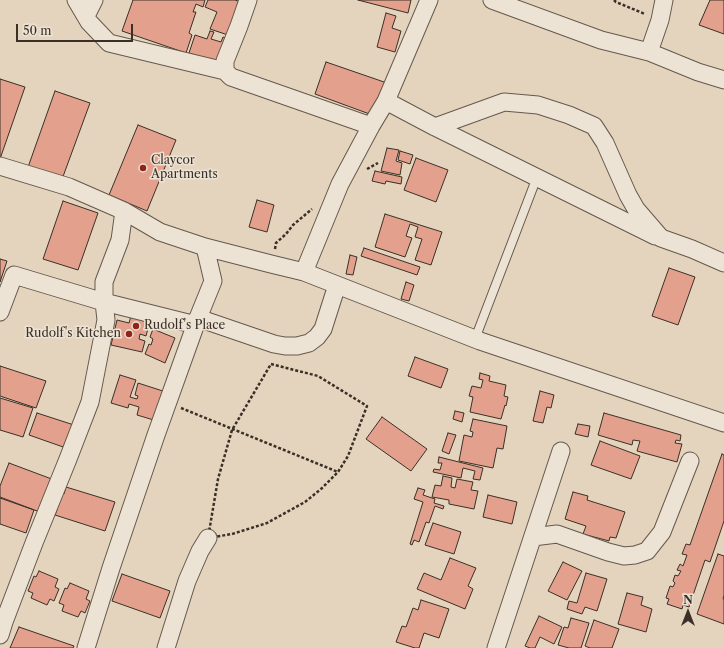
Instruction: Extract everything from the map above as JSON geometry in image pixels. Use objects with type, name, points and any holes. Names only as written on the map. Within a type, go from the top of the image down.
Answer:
[{"type":"street","points":[[76,0],[89,22],[109,43],[225,71],[231,77],[371,126]]},
{"type":"street","points":[[86,16],[94,0]]},
{"type":"street","points":[[225,71],[225,61],[248,0]]},
{"type":"street","points":[[304,272],[340,184],[386,101],[429,0]]},
{"type":"street","points":[[649,52],[660,20],[664,0]]},
{"type":"street","points":[[494,1],[601,40],[649,52],[698,72],[724,80]]},
{"type":"street","points":[[386,101],[435,127],[661,238],[692,249],[724,263]]},
{"type":"street","points":[[435,127],[504,102],[538,105],[569,114],[594,126],[604,143],[636,209],[661,238]]},
{"type":"street","points":[[0,166],[69,187],[124,212],[160,232],[205,247],[304,272],[475,339],[724,423]]},
{"type":"street","points":[[0,635],[34,543],[90,402],[106,320],[104,282],[120,240],[124,212]]},
{"type":"street","points":[[86,648],[111,568],[156,435],[213,281],[205,247]]},
{"type":"street","points":[[0,312],[14,275],[104,302],[197,321],[274,344],[297,346],[309,343],[318,337],[323,329],[337,285]]},
{"type":"street","points":[[496,648],[562,451]]},
{"type":"street","points":[[533,537],[557,534],[624,556],[635,555],[647,551],[662,532],[690,461]]},
{"type":"street","points":[[166,648],[188,581],[200,551],[208,538]]},
{"type":"lane","points":[[475,339],[537,177]]},
{"type":"path","points":[[614,0],[660,20]]},
{"type":"path","points":[[365,170],[378,163]]},
{"type":"path","points":[[274,250],[276,243],[293,225],[313,208]]},
{"type":"path","points":[[270,364],[318,376],[366,406],[348,456],[338,472],[305,502],[267,523],[232,534],[208,538],[218,479],[232,430],[270,364]]},
{"type":"path","points":[[168,402],[232,430],[338,472]]},
{"type":"building","points":[[133,0],[205,0],[203,7],[196,4],[193,12],[196,12],[189,33],[192,35],[186,53],[122,31]]},
{"type":"building","points":[[208,0],[235,0],[241,2],[228,35],[210,29],[217,12],[205,7]]},
{"type":"building","points":[[358,0],[411,0],[408,13]]},
{"type":"building","points":[[710,0],[724,0],[724,34],[699,25]]},
{"type":"building","points":[[386,13],[396,16],[392,28],[401,31],[395,52],[377,47]]},
{"type":"building","points":[[210,31],[214,32],[211,39],[221,42],[223,37],[226,38],[217,63],[189,53],[195,35],[207,39]]},
{"type":"building","points":[[326,62],[387,83],[375,116],[315,94]]},
{"type":"building","points":[[0,79],[25,87],[0,159]]},
{"type":"building","points":[[55,91],[90,103],[61,182],[27,170]]},
{"type":"building","name":"Claycor Apartments","points":[[138,125],[176,140],[147,211],[109,195]]},
{"type":"building","points":[[387,148],[399,150],[396,161],[402,163],[400,175],[381,171]]},
{"type":"building","points":[[400,151],[413,155],[410,164],[398,160]]},
{"type":"building","points":[[416,158],[448,170],[436,202],[404,190]]},
{"type":"building","points":[[375,171],[402,177],[401,184],[386,181],[385,184],[372,181]]},
{"type":"building","points":[[257,200],[274,205],[267,232],[249,227]]},
{"type":"building","points":[[63,201],[98,213],[78,270],[43,259]]},
{"type":"building","points":[[385,214],[442,232],[431,265],[415,260],[422,239],[415,237],[418,227],[410,224],[406,236],[412,238],[405,257],[375,247]]},
{"type":"building","points":[[364,248],[420,267],[417,275],[361,256]]},
{"type":"building","points":[[350,255],[357,257],[353,275],[346,274]]},
{"type":"building","points":[[0,259],[7,261],[0,282]]},
{"type":"building","points":[[669,268],[695,277],[678,325],[652,316]]},
{"type":"building","points":[[406,282],[414,285],[409,301],[401,299]]},
{"type":"building","points":[[131,316],[150,321],[146,336],[140,334],[139,339],[145,341],[142,352],[111,345],[117,320],[129,323]]},
{"type":"building","points":[[153,329],[175,338],[165,363],[145,354],[153,339],[150,337]]},
{"type":"building","points":[[415,357],[448,369],[441,388],[408,376]]},
{"type":"building","points":[[0,366],[46,381],[36,408],[0,396]]},
{"type":"building","points":[[480,373],[490,376],[489,381],[506,385],[504,396],[508,397],[501,419],[470,412],[473,397],[469,396],[472,386],[481,388],[483,380],[479,379]]},
{"type":"building","points":[[120,375],[136,380],[130,397],[137,399],[138,396],[135,395],[138,383],[166,392],[157,421],[137,415],[139,407],[129,404],[128,408],[111,403]]},
{"type":"building","points":[[540,391],[554,395],[551,408],[547,407],[543,423],[533,421]]},
{"type":"building","points":[[0,398],[33,408],[23,437],[0,430]]},
{"type":"building","points":[[455,411],[464,413],[462,422],[453,419]]},
{"type":"building","points":[[37,413],[74,425],[66,448],[29,435]]},
{"type":"building","points":[[604,413],[681,435],[680,441],[676,440],[675,443],[682,444],[677,462],[637,451],[640,441],[633,440],[632,445],[598,435]]},
{"type":"building","points":[[382,417],[427,449],[411,471],[366,439]]},
{"type":"building","points":[[473,419],[507,426],[503,449],[497,448],[493,468],[459,461],[464,435],[472,437],[473,432],[470,431]]},
{"type":"building","points":[[578,424],[590,426],[588,437],[575,434]]},
{"type":"building","points":[[448,433],[456,435],[449,454],[442,451]]},
{"type":"building","points":[[600,441],[640,456],[631,479],[591,465]]},
{"type":"building","points":[[722,454],[724,455],[724,521],[710,562],[705,560],[689,607],[683,605],[682,609],[667,604],[669,599],[666,598],[670,586],[673,587],[675,583],[673,581],[675,575],[678,576],[681,571],[677,570],[680,564],[683,566],[687,555],[682,554],[686,544],[690,545]]},
{"type":"building","points":[[439,457],[483,468],[480,480],[473,479],[475,471],[463,468],[461,478],[433,472],[434,469],[440,470],[442,463],[438,463]]},
{"type":"building","points":[[9,463],[57,481],[45,514],[0,497],[0,486]]},
{"type":"building","points":[[443,476],[452,478],[451,487],[455,488],[457,479],[473,482],[471,490],[478,491],[474,509],[449,504],[449,500],[432,497],[435,485],[441,486]]},
{"type":"building","points":[[66,487],[115,502],[105,531],[55,515],[57,510],[54,509],[59,492],[64,494]]},
{"type":"building","points":[[418,488],[425,490],[423,495],[435,499],[434,503],[444,506],[443,509],[435,506],[429,523],[426,522],[419,542],[414,540],[412,545],[410,544],[423,502],[414,499]]},
{"type":"building","points":[[573,492],[588,496],[587,500],[625,512],[616,538],[610,537],[609,541],[583,534],[586,526],[565,519]]},
{"type":"building","points":[[488,495],[517,502],[512,524],[483,517]]},
{"type":"building","points":[[0,498],[34,510],[26,533],[0,524]]},
{"type":"building","points":[[433,523],[461,532],[454,554],[425,545]]},
{"type":"building","points":[[718,554],[724,556],[724,624],[697,614]]},
{"type":"building","points":[[450,558],[476,568],[468,586],[473,589],[465,609],[417,589],[424,573],[441,580]]},
{"type":"building","points":[[563,562],[582,571],[567,600],[548,591]]},
{"type":"building","points":[[39,571],[58,579],[55,587],[59,589],[54,601],[50,599],[47,605],[31,598],[33,593],[28,591],[34,576],[36,577]]},
{"type":"building","points":[[586,573],[607,579],[597,611],[585,607],[582,614],[567,609],[569,601],[577,603]]},
{"type":"building","points":[[122,574],[170,591],[160,618],[112,601]]},
{"type":"building","points":[[70,583],[89,591],[86,599],[90,601],[85,613],[81,611],[78,617],[62,611],[64,605],[59,603],[65,588],[67,589]]},
{"type":"building","points":[[627,593],[643,597],[641,605],[652,609],[646,632],[618,624]]},
{"type":"building","points":[[421,600],[449,609],[439,638],[424,633],[419,648],[396,642],[402,626],[406,627],[413,608],[418,610]]},
{"type":"building","points":[[539,616],[562,627],[554,644],[540,637],[535,648],[530,648],[525,646]]},
{"type":"building","points":[[571,618],[589,623],[581,648],[569,648],[558,645],[564,627],[568,628]]},
{"type":"building","points":[[594,620],[619,629],[612,648],[590,648],[585,646]]},
{"type":"building","points":[[19,627],[74,646],[73,648],[10,648]]},
{"type":"place","name":"Claycor Apartments","points":[[143,168]]},
{"type":"place","name":"Rudolf's Place","points":[[136,326]]},
{"type":"place","name":"Rudolf's Kitchen","points":[[129,334]]}]
